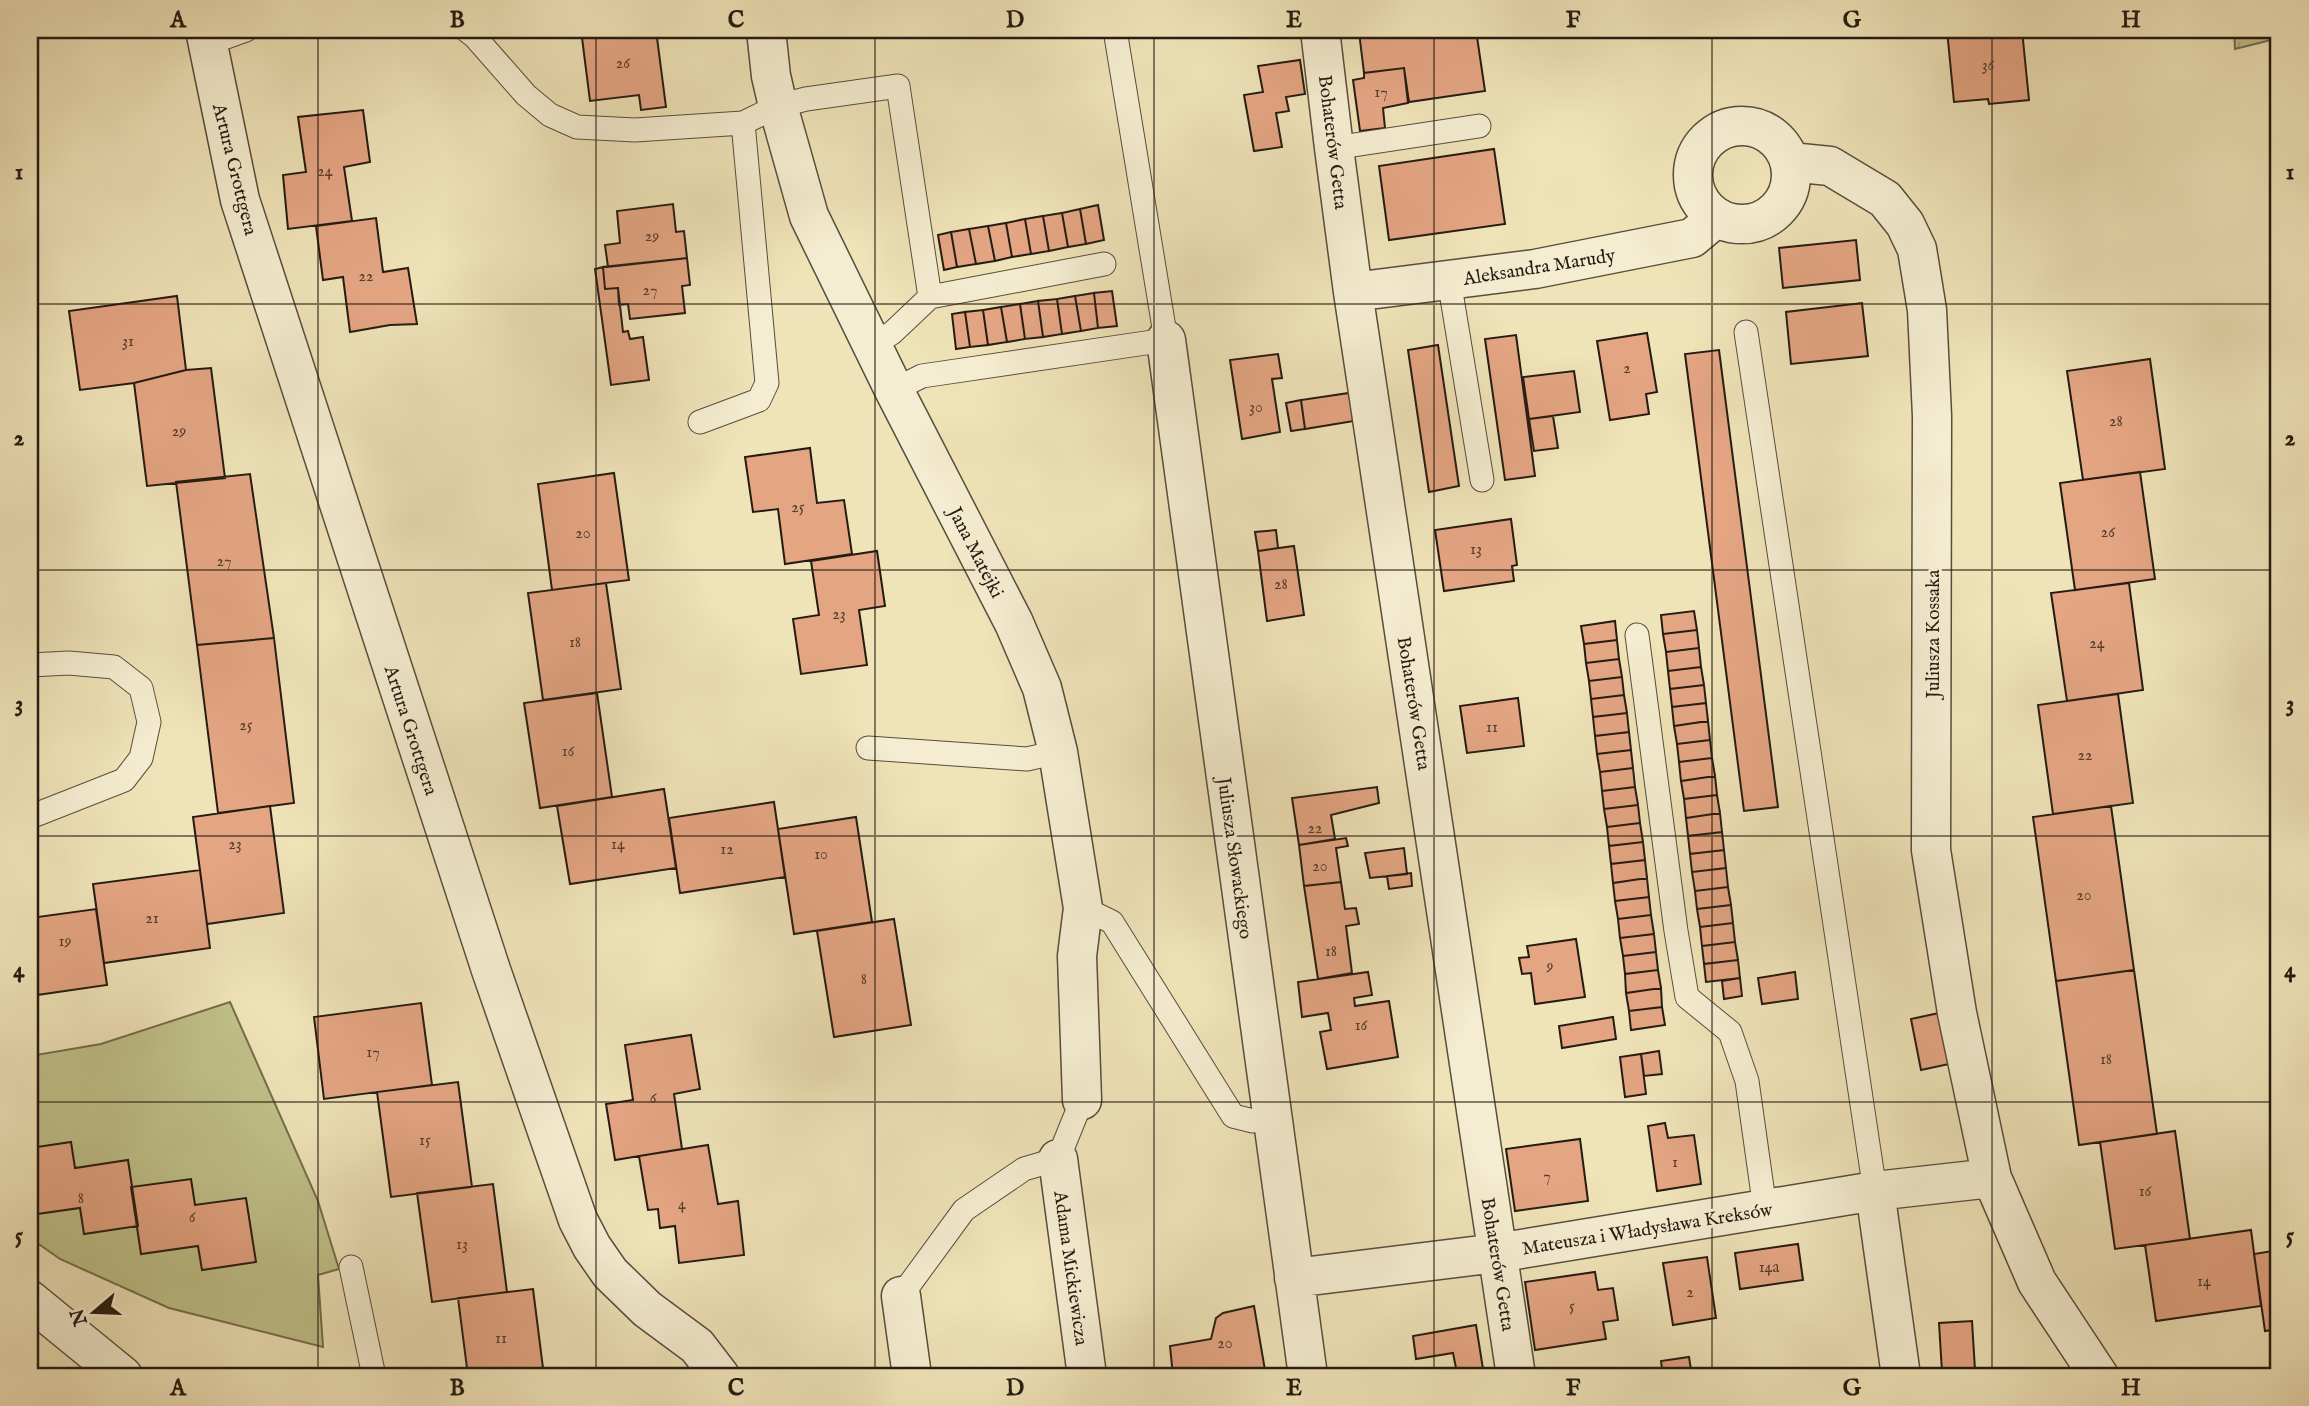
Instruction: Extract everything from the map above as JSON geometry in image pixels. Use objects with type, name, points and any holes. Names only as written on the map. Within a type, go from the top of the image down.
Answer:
[{"type":"street","name":"Jana Matejki","points":[[766,30],[771,76],[809,216],[894,390],[1014,623],[1042,688],[1058,752],[1083,908],[1077,956],[1082,1100]]},
{"type":"street","name":"Bohaterów Getta","points":[[1320,30],[1353,292],[1516,1376]]},
{"type":"street","name":"Artura Grottgera","points":[[206,37],[240,200],[491,970],[578,1220],[610,1273],[647,1308],[697,1346],[720,1376]]},
{"type":"street","points":[[1743,125],[1764,130],[1780,144],[1790,162],[1790,186],[1780,207],[1761,221],[1739,225],[1716,218],[1700,203],[1692,183],[1694,161],[1704,142],[1723,129],[1743,125]]},
{"type":"street","name":"Juliusza Kossaka","points":[[1790,162],[1830,166],[1885,199],[1905,224],[1917,248],[1927,310],[1932,416],[1931,850],[1957,1013],[1992,1178],[2037,1282],[2099,1376]]},
{"type":"street","name":"Aleksandra Marudy","points":[[1353,292],[1535,269],[1692,238],[1716,218]]},
{"type":"street","name":"Juliusza Słowackiego","points":[[1166,340],[1308,1376]]},
{"type":"street","name":"Adama Mickiewicza","points":[[1058,1159],[1087,1376]]},
{"type":"street","points":[[1901,1376],[1875,1191],[1992,1178]]},
{"type":"street","name":"Mateusza i Władysława Kreksów","points":[[1294,1278],[1497,1252],[1875,1191]]},
{"type":"street","points":[[901,1296],[912,1376]]},
{"type":"street","points":[[30,1300],[123,1376]]},
{"type":"lane","points":[[206,37],[246,30]]},
{"type":"lane","points":[[466,30],[526,95],[550,115],[577,127],[635,130],[743,123],[778,106],[806,99],[898,86],[930,297]]},
{"type":"lane","points":[[894,390],[922,376],[1166,340],[1115,30]]},
{"type":"lane","points":[[700,422],[760,400],[767,383],[743,123]]},
{"type":"lane","points":[[1334,148],[1479,126]]},
{"type":"lane","points":[[873,344],[892,333],[930,297],[1104,264]]},
{"type":"lane","points":[[1448,280],[1482,480]]},
{"type":"lane","points":[[1746,332],[1875,1191]]},
{"type":"lane","points":[[1637,635],[1686,997],[1730,1032],[1747,1081],[1765,1209]]},
{"type":"lane","points":[[30,665],[69,663],[114,667],[141,688],[149,722],[141,758],[124,780],[30,817]]},
{"type":"lane","points":[[869,748],[1015,759],[1058,752]]},
{"type":"lane","points":[[1083,908],[1112,922],[1233,1116],[1253,1121],[1271,1118]]},
{"type":"lane","points":[[901,1296],[964,1210],[1024,1169],[1058,1159],[1082,1100]]},
{"type":"lane","points":[[351,1267],[374,1376]]},
{"type":"green space","points":[[2234,30],[2279,30],[2279,35],[2271,40],[2235,49]]},
{"type":"green space","points":[[230,1002],[318,1201],[339,1269],[318,1275],[323,1347],[169,1308],[60,1259],[30,1238],[30,1056],[101,1044]]},
{"type":"building","points":[[581,30],[656,30],[666,107],[641,110],[639,95],[590,101]]},
{"type":"building","points":[[1476,30],[1485,91],[1409,102],[1404,68],[1364,73],[1359,32]]},
{"type":"building","points":[[1947,30],[2022,30],[2029,100],[1989,104],[1988,99],[1954,102]]},
{"type":"building","points":[[1300,60],[1305,94],[1286,97],[1289,111],[1276,113],[1282,147],[1254,151],[1244,95],[1263,92],[1258,66]]},
{"type":"building","points":[[1404,68],[1408,103],[1383,108],[1385,128],[1360,131],[1353,80],[1364,78],[1364,73]]},
{"type":"building","points":[[363,110],[370,162],[344,167],[352,221],[288,229],[283,175],[306,172],[298,117]]},
{"type":"building","points":[[1494,149],[1505,224],[1389,240],[1379,166]]},
{"type":"building","points":[[673,204],[676,232],[684,231],[687,258],[608,267],[605,245],[620,243],[617,211]]},
{"type":"building","points":[[1098,205],[1104,240],[1086,244],[1080,209]]},
{"type":"building","points":[[1080,209],[1086,244],[1068,247],[1062,213]]},
{"type":"building","points":[[1062,213],[1068,247],[1049,251],[1043,216]]},
{"type":"building","points":[[1043,216],[1049,251],[1031,254],[1025,219]]},
{"type":"building","points":[[376,218],[383,272],[408,268],[417,324],[390,325],[350,332],[343,277],[323,280],[316,226]]},
{"type":"building","points":[[1025,219],[1031,254],[1012,257],[1006,223]]},
{"type":"building","points":[[1006,223],[1012,257],[995,261],[988,226]]},
{"type":"building","points":[[988,226],[995,261],[976,264],[969,229]]},
{"type":"building","points":[[969,229],[976,264],[957,267],[951,232]]},
{"type":"building","points":[[951,232],[957,267],[944,270],[938,235]]},
{"type":"building","points":[[1856,240],[1860,280],[1783,288],[1779,248]]},
{"type":"building","points":[[687,258],[690,285],[682,286],[685,313],[630,319],[628,304],[619,305],[618,288],[605,289],[603,267]]},
{"type":"building","points":[[603,267],[605,289],[618,288],[623,332],[628,331],[630,339],[643,337],[649,380],[611,385],[595,269]]},
{"type":"building","points":[[1112,291],[1117,326],[1098,328],[1094,293]]},
{"type":"building","points":[[1094,293],[1098,328],[1081,331],[1075,296]]},
{"type":"building","points":[[177,296],[186,370],[134,383],[80,390],[69,311]]},
{"type":"building","points":[[1075,296],[1081,331],[1062,334],[1057,299]]},
{"type":"building","points":[[1057,299],[1062,334],[1043,337],[1038,301]]},
{"type":"building","points":[[1038,301],[1043,337],[1025,339],[1020,304]]},
{"type":"building","points":[[1862,303],[1868,356],[1791,364],[1786,312]]},
{"type":"building","points":[[1020,304],[1025,339],[1007,342],[1001,307]]},
{"type":"building","points":[[1001,307],[1007,342],[988,345],[983,310]]},
{"type":"building","points":[[983,310],[988,345],[970,347],[965,312]]},
{"type":"building","points":[[965,312],[970,347],[956,349],[952,314]]},
{"type":"building","points":[[1647,333],[1657,392],[1646,394],[1649,414],[1610,420],[1597,341]]},
{"type":"building","points":[[1516,335],[1535,476],[1505,480],[1485,339]]},
{"type":"building","points":[[1438,345],[1459,486],[1429,492],[1408,350]]},
{"type":"building","points":[[1719,350],[1778,807],[1744,811],[1685,354]]},
{"type":"building","points":[[1278,354],[1282,378],[1272,379],[1280,432],[1242,439],[1230,360]]},
{"type":"building","points":[[2150,359],[2165,469],[2083,480],[2067,371]]},
{"type":"building","points":[[211,368],[225,478],[147,486],[134,383],[186,370]]},
{"type":"building","points":[[1574,371],[1580,412],[1529,419],[1523,377]]},
{"type":"building","points":[[1349,393],[1354,421],[1305,429],[1301,400]]},
{"type":"building","points":[[1301,400],[1305,429],[1291,431],[1286,403]]},
{"type":"building","points":[[1553,416],[1558,448],[1534,451],[1529,419]]},
{"type":"building","points":[[810,448],[817,503],[844,500],[852,554],[785,564],[778,509],[753,512],[745,457]]},
{"type":"building","points":[[2140,472],[2155,579],[2075,590],[2060,483]]},
{"type":"building","points":[[614,473],[629,580],[552,590],[538,484]]},
{"type":"building","points":[[250,474],[274,638],[197,645],[176,482]]},
{"type":"building","points":[[1511,519],[1517,565],[1512,566],[1514,581],[1444,591],[1435,530]]},
{"type":"building","points":[[1276,530],[1278,548],[1258,551],[1255,532]]},
{"type":"building","points":[[1294,546],[1304,615],[1267,621],[1258,551]]},
{"type":"building","points":[[877,551],[885,606],[859,610],[867,665],[801,674],[793,619],[819,615],[811,561]]},
{"type":"building","points":[[606,583],[621,689],[543,700],[528,593]]},
{"type":"building","points":[[2129,583],[2143,690],[2067,701],[2051,593]]},
{"type":"building","points":[[1694,611],[1697,630],[1663,634],[1661,615]]},
{"type":"building","points":[[1615,621],[1617,640],[1584,644],[1581,626]]},
{"type":"building","points":[[1697,630],[1699,648],[1666,652],[1663,634]]},
{"type":"building","points":[[274,638],[294,803],[218,813],[197,645]]},
{"type":"building","points":[[1617,640],[1619,659],[1586,663],[1584,644]]},
{"type":"building","points":[[1699,648],[1701,667],[1668,671],[1666,652]]},
{"type":"building","points":[[1619,659],[1622,677],[1589,681],[1586,663]]},
{"type":"building","points":[[1701,667],[1704,685],[1670,689],[1668,671]]},
{"type":"building","points":[[1622,677],[1624,695],[1591,699],[1589,681]]},
{"type":"building","points":[[1704,685],[1706,703],[1672,707],[1670,689]]},
{"type":"building","points":[[597,693],[612,797],[540,808],[524,703]]},
{"type":"building","points":[[2118,694],[2133,803],[2053,814],[2038,705]]},
{"type":"building","points":[[1624,695],[1627,713],[1593,717],[1591,699]]},
{"type":"building","points":[[1518,698],[1524,746],[1467,753],[1460,706]]},
{"type":"building","points":[[1706,703],[1708,721],[1674,726],[1672,707]]},
{"type":"building","points":[[1627,713],[1629,732],[1595,736],[1593,717]]},
{"type":"building","points":[[1708,721],[1710,740],[1677,744],[1674,726]]},
{"type":"building","points":[[1629,732],[1631,750],[1597,754],[1595,736]]},
{"type":"building","points":[[1710,740],[1712,758],[1679,762],[1677,744]]},
{"type":"building","points":[[1631,750],[1633,768],[1600,772],[1597,754]]},
{"type":"building","points":[[1712,758],[1715,776],[1681,781],[1679,762]]},
{"type":"building","points":[[1633,768],[1635,787],[1602,791],[1600,772]]},
{"type":"building","points":[[1715,776],[1717,795],[1684,799],[1681,781]]},
{"type":"building","points":[[1377,787],[1379,803],[1331,815],[1335,839],[1299,845],[1292,798]]},
{"type":"building","points":[[1635,787],[1638,805],[1604,809],[1602,791]]},
{"type":"building","points":[[664,789],[676,868],[570,884],[557,806]]},
{"type":"building","points":[[1717,795],[1720,813],[1686,818],[1684,799]]},
{"type":"building","points":[[774,802],[785,877],[680,893],[669,818]]},
{"type":"building","points":[[1638,805],[1640,823],[1607,827],[1604,809]]},
{"type":"building","points":[[270,806],[284,913],[207,924],[193,817]]},
{"type":"building","points":[[2111,806],[2134,970],[2056,981],[2033,817]]},
{"type":"building","points":[[1720,813],[1722,832],[1688,836],[1686,818]]},
{"type":"building","points":[[856,817],[872,922],[794,934],[778,829]]},
{"type":"building","points":[[1640,823],[1643,842],[1609,846],[1607,827]]},
{"type":"building","points":[[1722,832],[1724,850],[1690,854],[1688,836]]},
{"type":"building","points":[[1346,838],[1348,846],[1336,848],[1341,882],[1304,886],[1299,845]]},
{"type":"building","points":[[1643,842],[1645,860],[1611,864],[1609,846]]},
{"type":"building","points":[[1404,848],[1407,874],[1370,878],[1365,853]]},
{"type":"building","points":[[1724,850],[1726,868],[1692,872],[1690,854]]},
{"type":"building","points":[[1645,860],[1647,878],[1613,883],[1611,864]]},
{"type":"building","points":[[1726,868],[1728,887],[1695,891],[1692,872]]},
{"type":"building","points":[[200,870],[210,948],[104,963],[93,884]]},
{"type":"building","points":[[1411,873],[1412,886],[1389,889],[1387,876]]},
{"type":"building","points":[[1647,878],[1649,897],[1615,901],[1613,883]]},
{"type":"building","points":[[1341,882],[1345,909],[1356,908],[1359,924],[1346,926],[1352,973],[1318,979],[1304,886]]},
{"type":"building","points":[[1728,887],[1731,905],[1697,909],[1695,891]]},
{"type":"building","points":[[1649,897],[1651,915],[1618,919],[1615,901]]},
{"type":"building","points":[[1731,905],[1733,923],[1700,927],[1697,909]]},
{"type":"building","points":[[96,909],[107,985],[30,996],[30,918]]},
{"type":"building","points":[[1651,915],[1654,934],[1620,938],[1618,919]]},
{"type":"building","points":[[894,919],[911,1025],[834,1037],[817,931]]},
{"type":"building","points":[[1733,923],[1735,942],[1702,946],[1700,927]]},
{"type":"building","points":[[1654,934],[1656,952],[1623,956],[1620,938]]},
{"type":"building","points":[[1576,939],[1585,997],[1535,1004],[1531,973],[1522,974],[1519,958],[1529,957],[1527,946]]},
{"type":"building","points":[[1735,942],[1738,960],[1704,964],[1702,946]]},
{"type":"building","points":[[1656,952],[1658,970],[1625,974],[1623,956]]},
{"type":"building","points":[[1738,960],[1740,978],[1706,982],[1704,964]]},
{"type":"building","points":[[1658,970],[1661,988],[1626,993],[1625,974]]},
{"type":"building","points":[[2134,970],[2157,1134],[2079,1145],[2056,981]]},
{"type":"building","points":[[1368,972],[1372,995],[1354,998],[1355,1006],[1389,1001],[1398,1057],[1327,1069],[1320,1032],[1331,1030],[1328,1013],[1302,1017],[1298,982]]},
{"type":"building","points":[[1795,972],[1798,999],[1762,1004],[1758,978]]},
{"type":"building","points":[[1740,978],[1742,996],[1724,999],[1722,981]]},
{"type":"building","points":[[1661,988],[1662,1007],[1629,1011],[1626,993]]},
{"type":"building","points":[[421,1003],[432,1085],[324,1099],[314,1017]]},
{"type":"building","points":[[1662,1007],[1665,1025],[1631,1030],[1629,1011]]},
{"type":"building","points":[[1939,1013],[1949,1064],[1921,1070],[1911,1019]]},
{"type":"building","points":[[1613,1017],[1616,1039],[1562,1048],[1559,1026]]},
{"type":"building","points":[[691,1035],[700,1089],[674,1094],[682,1149],[615,1160],[606,1104],[633,1100],[625,1045]]},
{"type":"building","points":[[1659,1051],[1662,1074],[1644,1076],[1641,1054]]},
{"type":"building","points":[[1641,1054],[1646,1094],[1625,1097],[1620,1057]]},
{"type":"building","points":[[458,1082],[472,1187],[391,1197],[377,1092]]},
{"type":"building","points":[[1665,1123],[1668,1138],[1694,1135],[1701,1184],[1657,1191],[1648,1126]]},
{"type":"building","points":[[2175,1131],[2190,1239],[2115,1249],[2100,1142]]},
{"type":"building","points":[[1580,1139],[1588,1201],[1515,1211],[1506,1149]]},
{"type":"building","points":[[71,1142],[75,1168],[128,1160],[138,1226],[84,1234],[80,1208],[30,1215],[30,1148]]},
{"type":"building","points":[[708,1145],[718,1204],[738,1201],[744,1255],[679,1263],[675,1226],[660,1228],[658,1209],[648,1210],[639,1156]]},
{"type":"building","points":[[191,1179],[195,1205],[246,1198],[256,1262],[202,1270],[198,1246],[141,1254],[131,1187]]},
{"type":"building","points":[[493,1184],[507,1292],[432,1302],[417,1193]]},
{"type":"building","points":[[2251,1230],[2261,1306],[2156,1321],[2145,1245]]},
{"type":"building","points":[[1798,1244],[1803,1280],[1740,1289],[1735,1253]]},
{"type":"building","points":[[2279,1250],[2279,1329],[2265,1331],[2254,1254]]},
{"type":"building","points":[[1707,1257],[1716,1318],[1673,1325],[1663,1263]]},
{"type":"building","points":[[1595,1272],[1598,1290],[1613,1288],[1618,1320],[1603,1322],[1606,1339],[1535,1350],[1525,1282]]},
{"type":"building","points":[[533,1289],[544,1376],[468,1376],[458,1298]]},
{"type":"building","points":[[1254,1306],[1266,1376],[1173,1376],[1170,1346],[1211,1339],[1216,1318],[1223,1313]]},
{"type":"building","points":[[1972,1321],[1975,1370],[1942,1372],[1939,1323]]},
{"type":"building","points":[[1476,1325],[1483,1369],[1457,1373],[1453,1353],[1416,1359],[1413,1336]]},
{"type":"building","points":[[1689,1357],[1692,1376],[1663,1376],[1661,1361]]},
{"type":"building","points":[[1022,1370],[1023,1376],[1000,1376],[1000,1373]]}]
